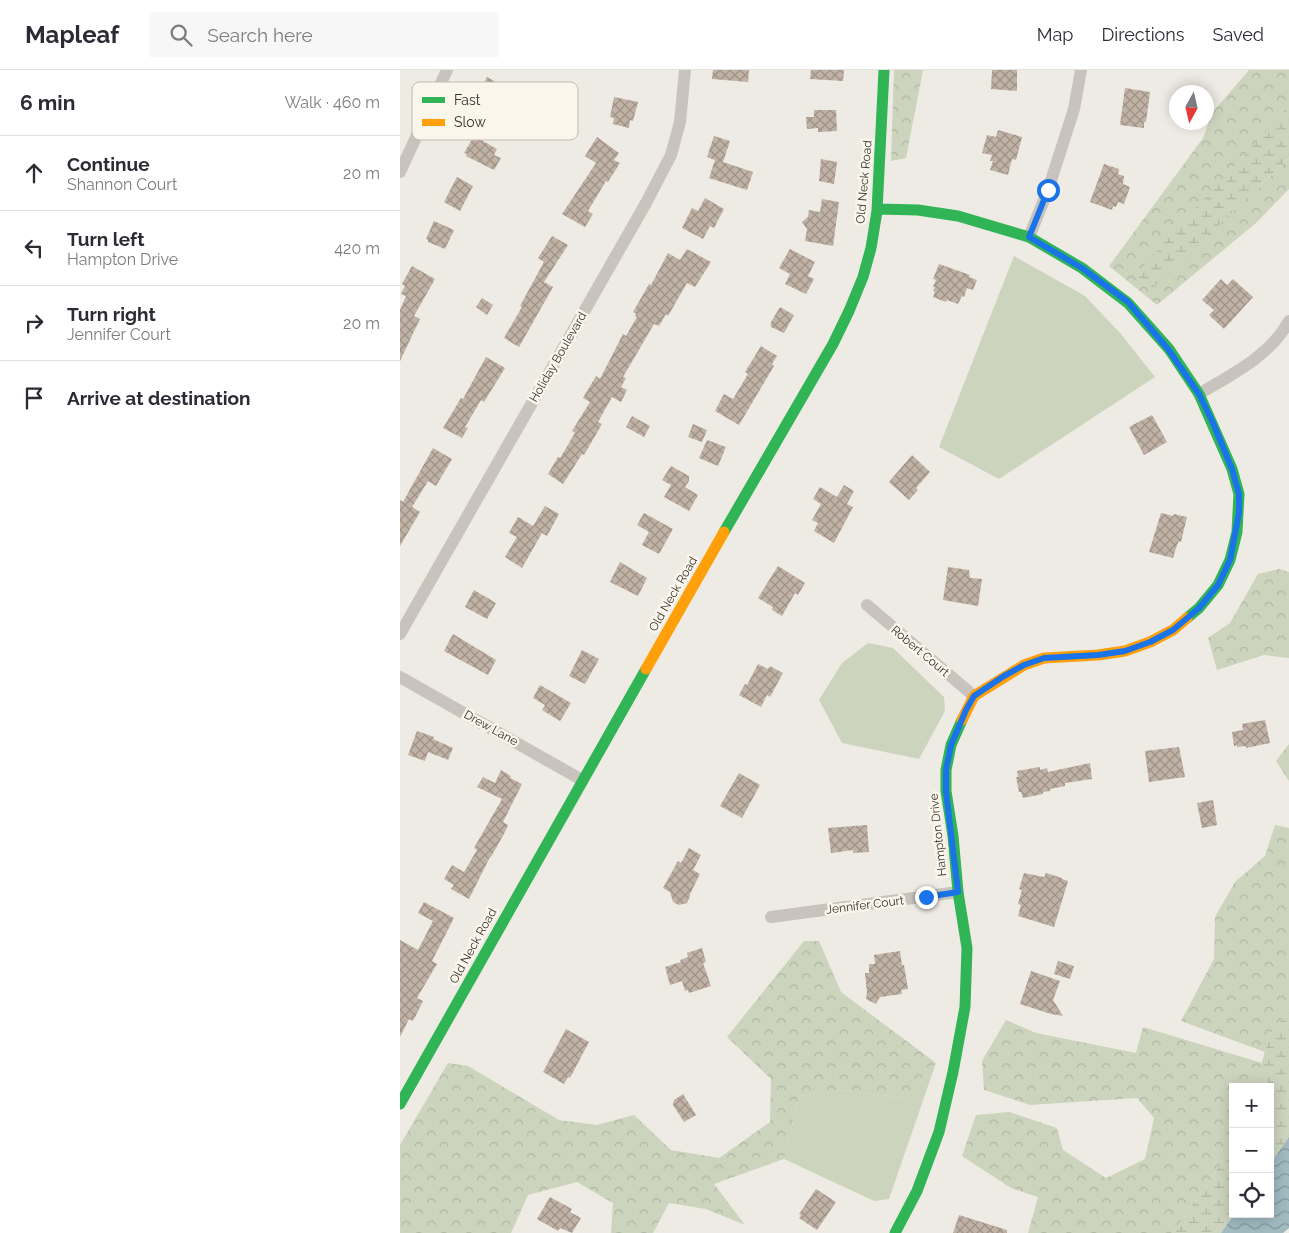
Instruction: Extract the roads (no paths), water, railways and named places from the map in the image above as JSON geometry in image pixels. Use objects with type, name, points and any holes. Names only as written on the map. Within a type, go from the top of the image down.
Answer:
[{"type":"street","points":[[441,82],[447,70]]},
{"type":"street","name":"Holiday Boulevard","points":[[400,634],[646,203],[671,155],[680,122],[685,70]]},
{"type":"street","name":"Old Neck Road","points":[[400,1104],[582,780],[823,362],[840,329],[862,280],[869,259],[878,209],[884,70]]},
{"type":"street","points":[[1029,237],[1048,190],[1074,109],[1081,70]]},
{"type":"street","points":[[400,172],[415,140]]},
{"type":"street","name":"Hampton Drive","points":[[878,209],[918,210],[958,216],[998,226],[1029,237],[1082,268],[1128,302],[1168,349],[1199,394],[1232,469],[1239,494],[1237,532],[1230,560],[1218,585],[1199,608],[1173,630],[1150,642],[1125,651],[1098,655],[1044,658],[1024,665],[974,696],[966,710],[951,745],[946,770],[946,791],[966,948],[965,1007],[940,1132],[917,1191],[895,1233]]},
{"type":"street","points":[[1199,394],[1265,352],[1289,321]]},
{"type":"street","name":"Robert Court","points":[[867,605],[974,696]]},
{"type":"street","name":"Drew Lane","points":[[400,677],[582,780]]},
{"type":"street","name":"Jennifer Court","points":[[771,917],[958,892]]},
{"type":"water","points":[[1289,1137],[1289,1228],[1283,1233],[1221,1233],[1231,1218],[1274,1218],[1274,1158]]}]
